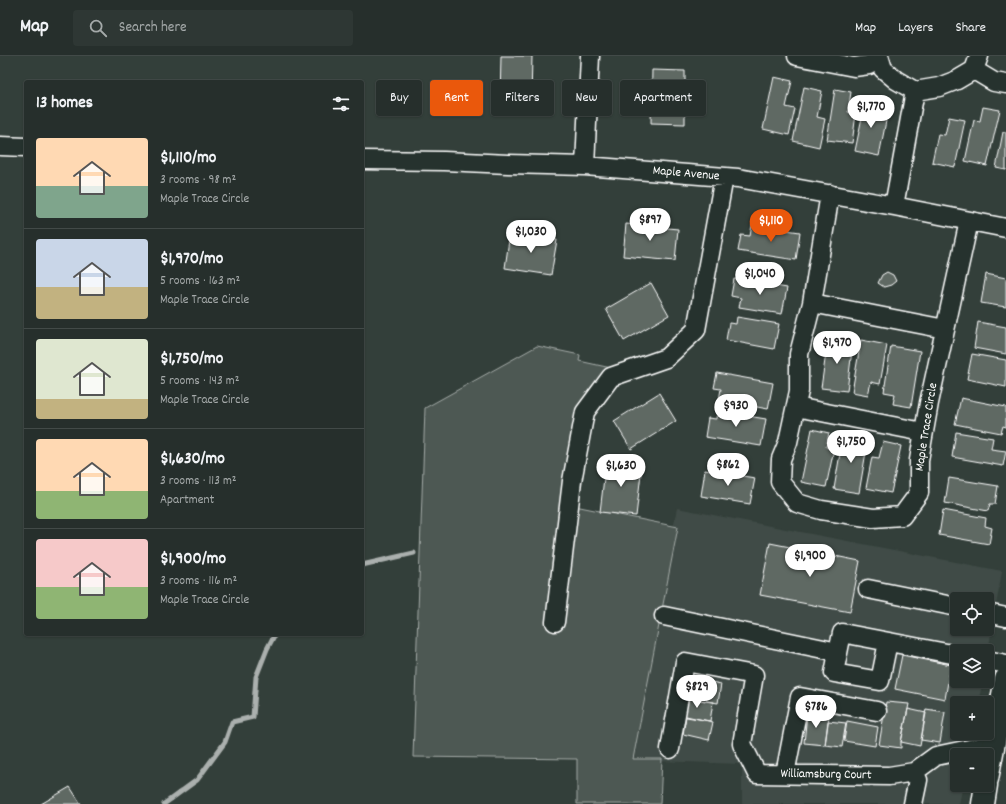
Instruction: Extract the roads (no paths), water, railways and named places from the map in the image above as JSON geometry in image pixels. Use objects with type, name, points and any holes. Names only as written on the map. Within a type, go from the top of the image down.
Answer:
[{"type":"main road","points":[[992,748],[1006,679]]},
{"type":"main road","points":[[983,804],[985,792]]},
{"type":"street","points":[[584,166],[590,56]]},
{"type":"street","points":[[797,56],[854,67],[869,65],[879,56],[883,69],[896,80],[915,90],[939,87],[957,80],[976,63],[994,82],[1006,84]]},
{"type":"street","points":[[894,206],[915,90]]},
{"type":"street","points":[[0,146],[24,147]]},
{"type":"street","name":"Maple Avenue","points":[[364,160],[584,166],[738,178],[1006,228]]},
{"type":"street","points":[[555,622],[572,481],[586,412],[611,377],[666,358],[696,330],[724,177]]},
{"type":"street","name":"Maple Trace Circle","points":[[830,194],[812,303],[800,354],[799,391],[788,442],[781,459],[780,482],[797,503],[820,510],[873,518],[902,516],[919,493],[919,460],[923,432],[969,221]]},
{"type":"street","points":[[812,303],[945,329]]},
{"type":"street","points":[[796,407],[923,432]]},
{"type":"street","points":[[868,589],[950,606]]},
{"type":"street","points":[[994,614],[1006,617]]},
{"type":"street","points":[[664,616],[838,652]]},
{"type":"street","points":[[888,642],[880,681],[834,673],[842,633],[950,654]]},
{"type":"street","points":[[994,661],[1006,664]]},
{"type":"street","name":"Williamsburg Court","points":[[670,749],[685,662],[754,675],[742,744],[757,774],[889,776],[914,772],[936,756],[993,744]]},
{"type":"street","points":[[785,774],[800,697],[877,711]]},
{"type":"street","points":[[913,804],[918,780],[914,772]]},
{"type":"waterway","points":[[364,565],[414,553]]},
{"type":"waterway","points":[[164,804],[197,780],[225,742],[232,722],[253,717],[256,677],[274,636]]}]
